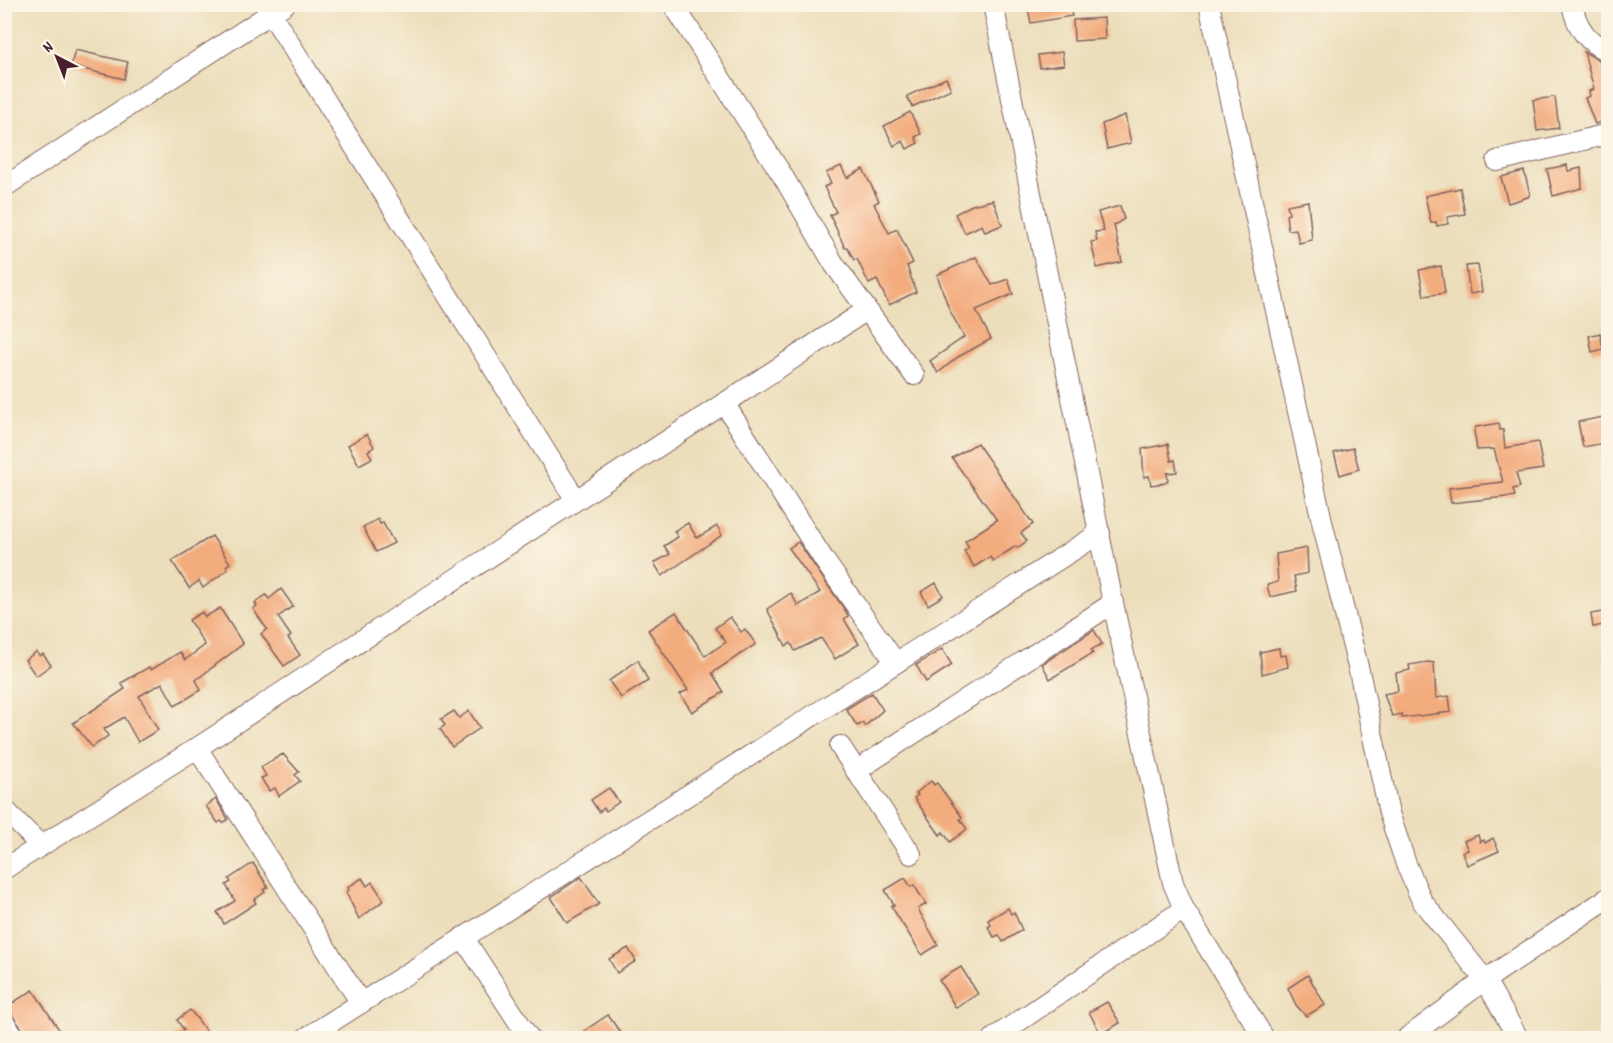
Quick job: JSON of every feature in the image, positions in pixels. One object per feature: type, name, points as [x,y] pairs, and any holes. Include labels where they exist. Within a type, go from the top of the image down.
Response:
[{"type":"street","points":[[673,4],[784,178],[834,264],[914,375]]},
{"type":"street","points":[[993,4],[1113,603],[1173,883],[1184,909],[1264,1038]]},
{"type":"street","points":[[1209,4],[1323,526],[1360,675],[1389,813],[1406,864],[1422,901],[1485,980],[1518,1038]]},
{"type":"street","points":[[1572,4],[1575,22],[1594,46],[1608,51]]},
{"type":"street","points":[[4,187],[274,7],[576,500]]},
{"type":"street","points":[[1497,161],[1608,134]]},
{"type":"street","points":[[4,869],[197,748],[867,310]]},
{"type":"street","points":[[723,403],[824,560],[896,663]]},
{"type":"street","points":[[306,1038],[1100,533]]},
{"type":"street","points":[[856,771],[1113,603]]},
{"type":"street","points":[[840,746],[911,854]]},
{"type":"street","points":[[197,748],[361,1003]]},
{"type":"street","points":[[4,809],[41,846]]},
{"type":"street","points":[[1407,1038],[1485,980],[1608,898]]},
{"type":"street","points":[[994,1038],[1184,909]]},
{"type":"street","points":[[463,937],[529,1038]]},
{"type":"building","points":[[1027,4],[1069,4],[1072,16],[1031,23]]},
{"type":"building","points":[[1104,18],[1105,39],[1074,41],[1073,20]]},
{"type":"building","points":[[75,50],[128,62],[124,79],[71,66]]},
{"type":"building","points":[[1062,52],[1064,65],[1040,68],[1038,55]]},
{"type":"building","points":[[1584,52],[1599,60],[1608,97],[1608,120],[1595,124],[1585,98],[1590,96],[1589,91],[1594,89]]},
{"type":"building","points":[[946,78],[951,89],[912,107],[907,96]]},
{"type":"building","points":[[1555,97],[1559,128],[1537,131],[1533,100]]},
{"type":"building","points":[[910,112],[921,134],[915,137],[918,143],[907,149],[903,141],[894,146],[884,126]]},
{"type":"building","points":[[1125,115],[1131,143],[1107,149],[1102,124]]},
{"type":"building","points":[[1567,165],[1568,171],[1581,168],[1582,188],[1553,196],[1547,169]]},
{"type":"building","points":[[841,166],[847,178],[863,169],[879,201],[874,204],[889,233],[897,229],[913,263],[907,266],[916,292],[889,305],[877,280],[869,284],[857,259],[854,260],[847,247],[845,248],[830,215],[836,212],[824,187],[831,184],[826,173]]},
{"type":"building","points":[[1524,171],[1530,194],[1528,197],[1508,203],[1501,177]]},
{"type":"building","points":[[1460,188],[1465,214],[1447,217],[1448,224],[1437,226],[1436,222],[1431,223],[1425,196]]},
{"type":"building","points":[[993,200],[1002,225],[985,232],[982,225],[965,233],[955,214],[972,205]]},
{"type":"building","points":[[1308,201],[1312,240],[1299,243],[1296,229],[1288,230],[1287,205]]},
{"type":"building","points":[[1120,206],[1124,219],[1114,225],[1122,262],[1097,268],[1091,242],[1097,241],[1095,232],[1104,231],[1098,212]]},
{"type":"building","points":[[976,257],[992,285],[1008,279],[1013,294],[976,310],[991,339],[958,357],[938,373],[930,361],[964,337],[949,309],[937,275]]},
{"type":"building","points":[[1478,265],[1482,292],[1470,294],[1466,266]]},
{"type":"building","points":[[1441,266],[1445,293],[1424,296],[1419,270]]},
{"type":"building","points":[[1600,333],[1603,349],[1592,352],[1589,336]]},
{"type":"building","points":[[1608,416],[1606,443],[1583,447],[1578,422]]},
{"type":"building","points":[[1499,423],[1500,430],[1503,430],[1505,448],[1538,442],[1543,469],[1516,473],[1520,487],[1513,489],[1515,496],[1451,503],[1449,488],[1503,482],[1494,449],[1477,450],[1474,431],[1476,427]]},
{"type":"building","points":[[367,434],[374,447],[368,451],[372,458],[359,465],[348,445]]},
{"type":"building","points":[[977,443],[1033,524],[1021,533],[1027,541],[993,561],[990,557],[974,567],[964,551],[969,547],[965,541],[997,520],[952,458]]},
{"type":"building","points":[[1168,444],[1171,461],[1175,460],[1177,472],[1167,473],[1168,480],[1165,483],[1151,485],[1149,476],[1144,477],[1142,449]]},
{"type":"building","points":[[1353,448],[1359,469],[1340,475],[1334,453]]},
{"type":"building","points":[[378,519],[380,524],[383,523],[394,543],[376,552],[363,527]]},
{"type":"building","points":[[688,523],[697,538],[717,526],[722,535],[662,576],[654,563],[670,554],[664,546],[678,537],[674,531]]},
{"type":"building","points":[[212,536],[230,563],[226,566],[228,569],[203,588],[199,581],[189,588],[172,561]]},
{"type":"building","points":[[798,542],[847,613],[848,616],[844,619],[859,644],[835,659],[821,638],[795,651],[791,643],[786,646],[767,609],[791,593],[798,606],[820,592],[789,548]]},
{"type":"building","points":[[1307,548],[1308,573],[1294,576],[1297,591],[1270,597],[1267,585],[1278,582],[1276,554]]},
{"type":"building","points":[[936,583],[943,596],[928,605],[921,592]]},
{"type":"building","points":[[281,589],[293,606],[278,617],[291,636],[288,638],[300,655],[284,666],[261,634],[267,629],[253,609],[257,606],[255,603],[266,595],[269,599]]},
{"type":"building","points":[[220,608],[243,644],[196,680],[201,690],[175,706],[162,683],[139,696],[158,730],[138,742],[124,717],[104,729],[108,736],[92,747],[73,723],[125,689],[121,683],[149,667],[151,670],[180,652],[185,660],[205,645],[189,620],[202,612],[205,617]]},
{"type":"building","points":[[676,612],[705,656],[726,642],[715,628],[730,617],[741,632],[745,629],[756,644],[712,673],[724,692],[692,712],[680,694],[688,690],[648,630]]},
{"type":"building","points":[[1603,612],[1604,625],[1593,627],[1591,614]]},
{"type":"building","points":[[1094,630],[1102,644],[1091,650],[1093,653],[1050,679],[1042,664]]},
{"type":"building","points":[[1279,648],[1280,656],[1286,655],[1288,667],[1262,674],[1260,652]]},
{"type":"building","points":[[942,649],[952,665],[926,682],[916,665]]},
{"type":"building","points":[[36,652],[40,656],[43,654],[51,665],[36,676],[25,660]]},
{"type":"building","points":[[638,660],[648,681],[621,698],[609,681]]},
{"type":"building","points":[[1434,663],[1436,698],[1449,696],[1451,712],[1402,718],[1402,714],[1392,716],[1384,694],[1398,691],[1396,673],[1410,670],[1409,665]]},
{"type":"building","points":[[872,693],[883,710],[865,726],[863,723],[857,726],[846,709]]},
{"type":"building","points":[[454,711],[459,718],[469,711],[480,728],[452,747],[440,729],[445,725],[441,719]]},
{"type":"building","points":[[283,754],[299,772],[295,775],[300,781],[279,796],[275,788],[269,791],[261,778],[266,776],[261,767]]},
{"type":"building","points":[[931,781],[934,785],[937,783],[962,817],[960,819],[967,829],[950,842],[943,832],[940,835],[914,798],[918,795],[916,793]]},
{"type":"building","points":[[609,788],[619,802],[606,811],[604,808],[599,812],[591,800]]},
{"type":"building","points":[[216,799],[228,819],[223,823],[221,821],[218,823],[206,806]]},
{"type":"building","points":[[1478,835],[1480,842],[1484,840],[1485,843],[1493,838],[1499,851],[1467,865],[1462,852],[1468,850],[1464,841]]},
{"type":"building","points":[[253,863],[268,887],[254,900],[256,903],[224,924],[217,912],[235,901],[226,885],[231,882],[229,879]]},
{"type":"building","points":[[581,877],[599,904],[567,923],[551,897]]},
{"type":"building","points":[[362,878],[367,886],[372,882],[384,900],[359,919],[346,892],[349,890],[348,887]]},
{"type":"building","points":[[905,878],[911,887],[914,885],[926,904],[918,909],[938,945],[922,955],[891,906],[894,905],[885,890]]},
{"type":"building","points":[[1008,908],[1011,914],[1014,912],[1022,930],[1003,942],[999,935],[994,937],[988,927],[991,925],[988,920]]},
{"type":"building","points":[[628,948],[636,961],[617,973],[609,959]]},
{"type":"building","points":[[961,967],[978,994],[956,1008],[939,980]]},
{"type":"building","points":[[1308,975],[1325,1005],[1306,1016],[1296,1005],[1288,988]]},
{"type":"building","points":[[33,990],[60,1031],[48,1038],[26,1038],[23,1030],[6,1007]]},
{"type":"building","points":[[1107,1002],[1120,1023],[1101,1034],[1089,1012]]},
{"type":"building","points":[[190,1010],[211,1038],[172,1038],[184,1030],[177,1020]]},
{"type":"building","points":[[608,1015],[624,1038],[589,1038],[584,1031]]}]
